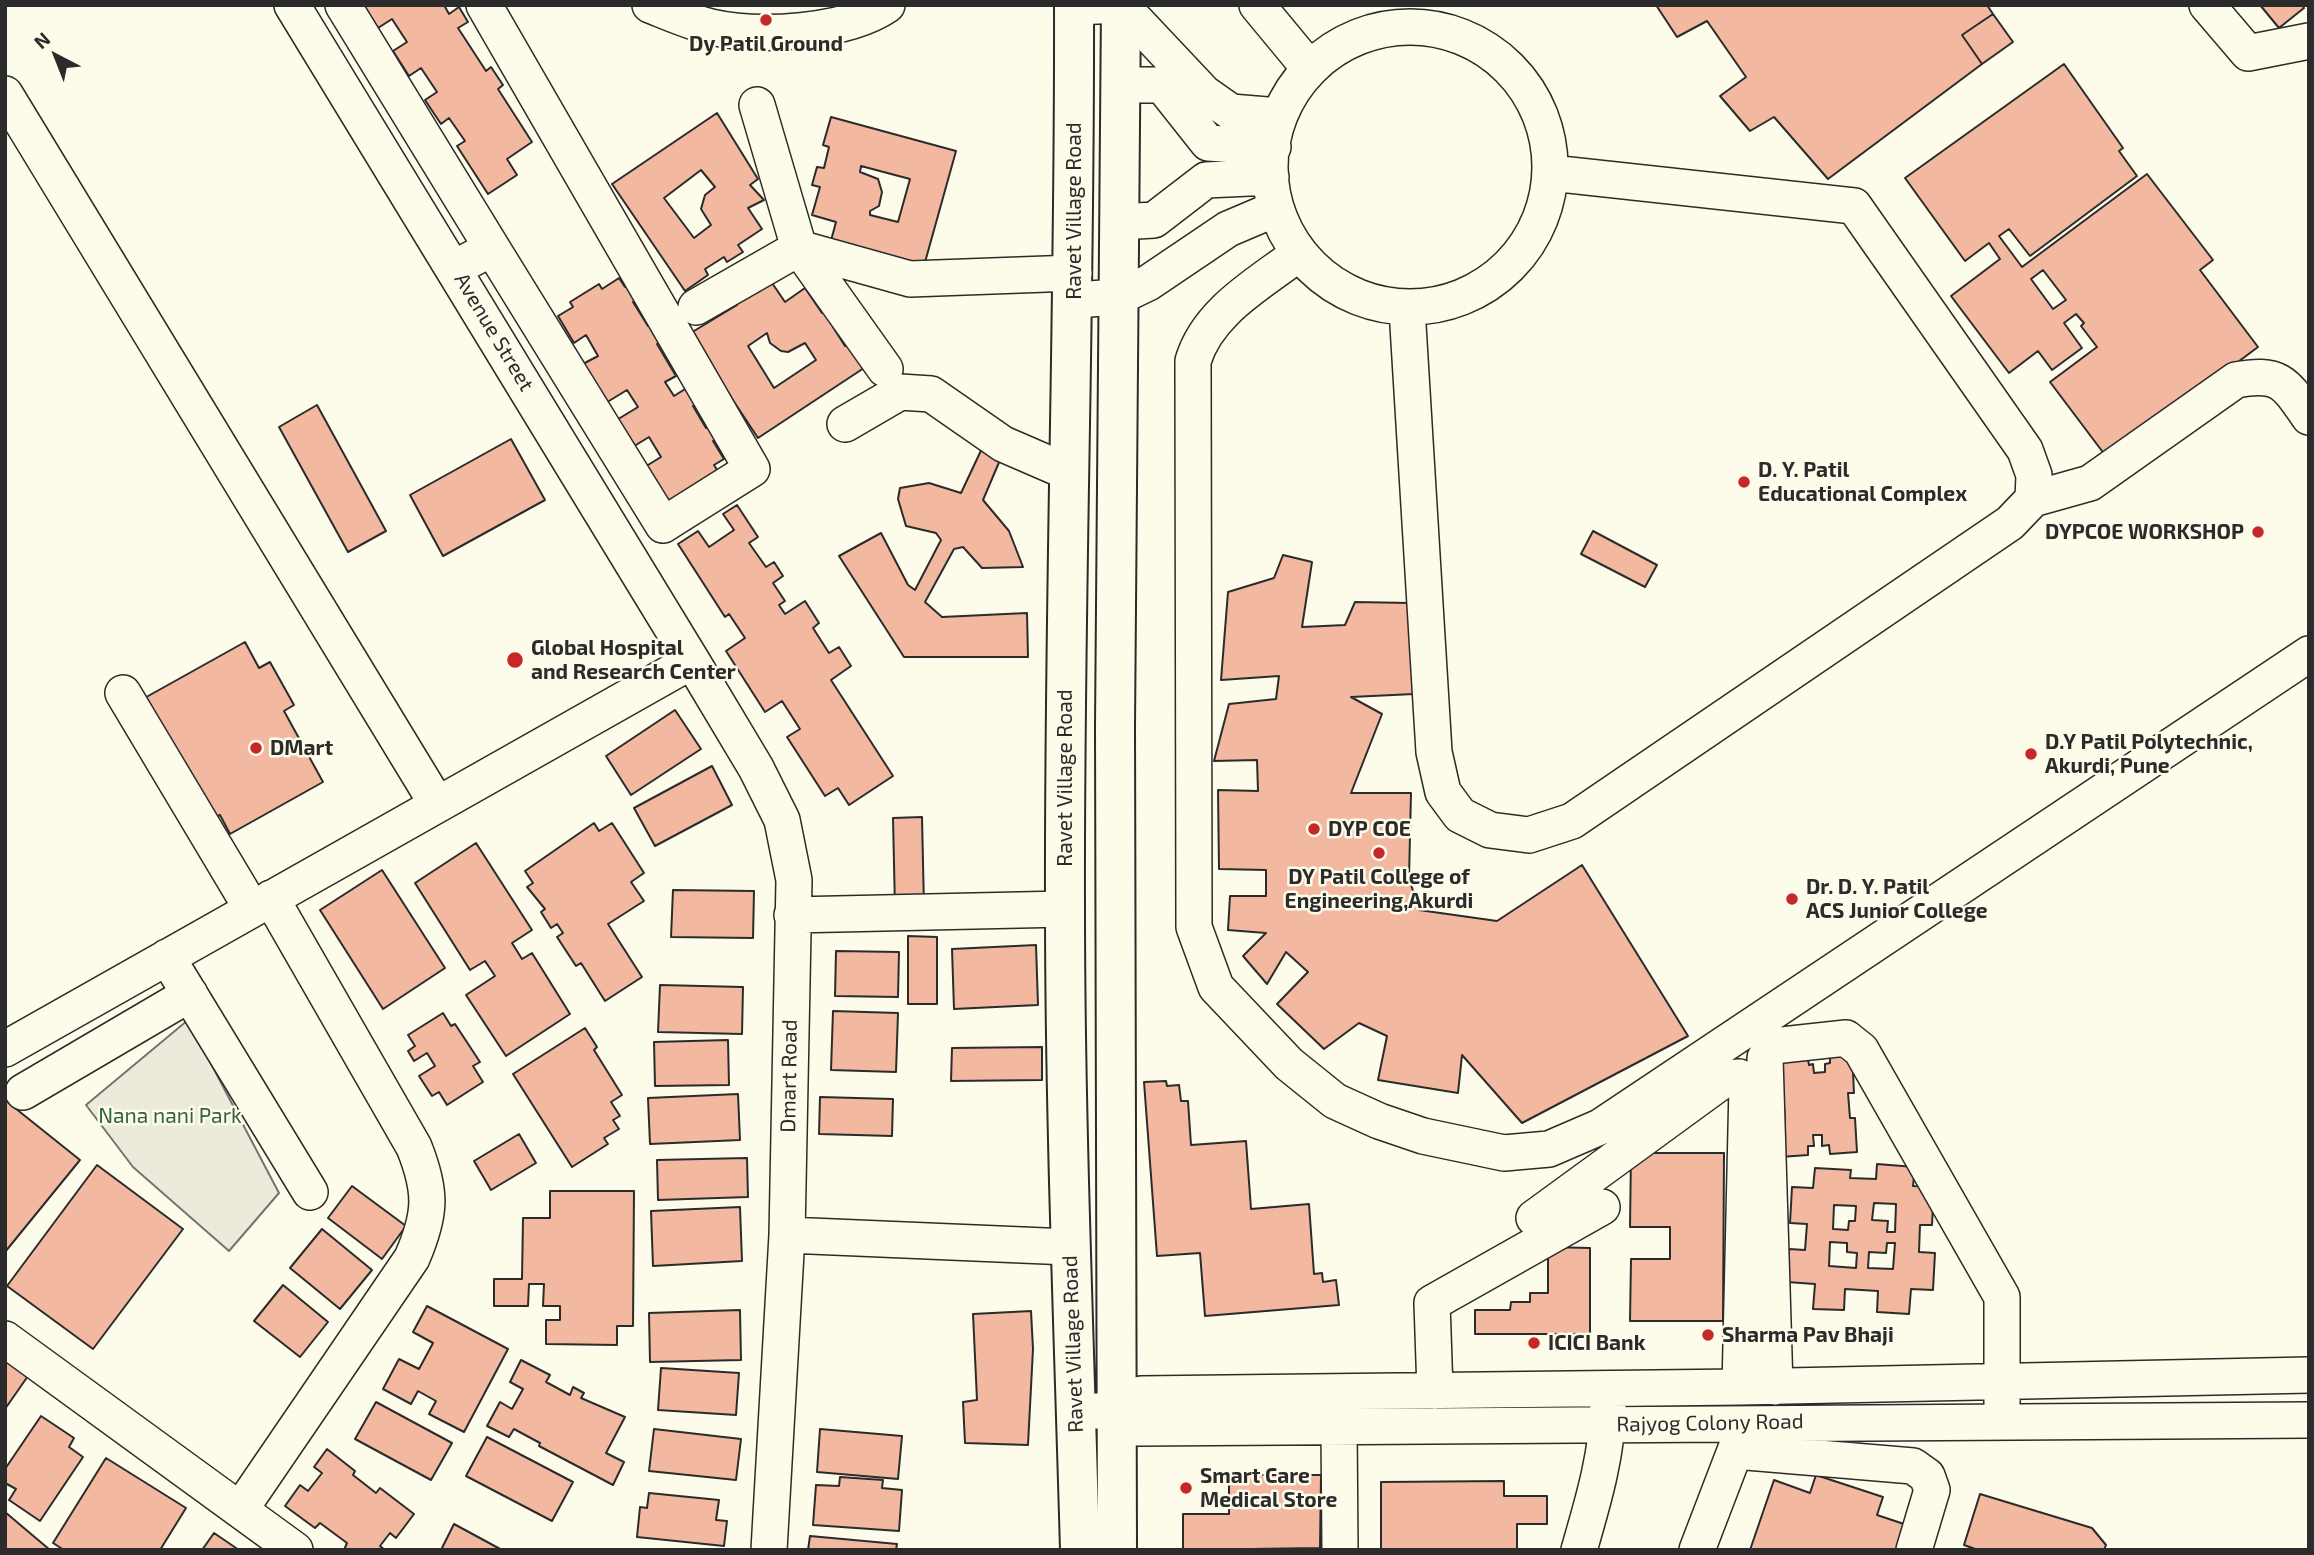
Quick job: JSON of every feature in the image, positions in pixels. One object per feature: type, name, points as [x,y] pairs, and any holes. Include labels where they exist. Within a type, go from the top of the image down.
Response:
[{"type":"main road","name":"Ravet Village Road","points":[[1116,1550],[1115,712],[1121,5]]},
{"type":"main road","name":"Ravet Village Road","points":[[1074,6],[1074,286],[1065,909],[1069,1247],[1080,1550]]},
{"type":"street","name":"Avenue Street","points":[[292,5],[692,660]]},
{"type":"street","points":[[343,5],[663,525],[752,469],[484,5]]},
{"type":"street","points":[[650,5],[713,27],[764,34],[823,27],[873,14],[887,5]]},
{"type":"street","points":[[696,307],[799,248],[910,279],[1074,286],[1119,297],[1148,283],[1228,229],[1274,162],[1292,91],[1310,69],[1342,44],[1378,30],[1428,16],[1499,57],[1529,89],[1547,129],[1551,173],[1543,216],[1521,254],[1490,284],[1450,302],[1407,309],[1366,302],[1329,283],[1298,254],[1274,162],[1231,112],[1204,93],[1121,5],[1074,6]]},
{"type":"street","points":[[1257,5],[1310,69]]},
{"type":"street","points":[[2207,5],[2248,53],[2303,51]]},
{"type":"street","points":[[1121,85],[1162,85],[1208,143],[1274,162]]},
{"type":"street","points":[[5,94],[437,804]]},
{"type":"street","points":[[757,105],[799,248],[885,369]]},
{"type":"street","points":[[1119,222],[1154,220],[1206,180],[1274,162]]},
{"type":"street","points":[[1551,173],[1854,206],[2025,450],[2034,475],[2033,499]]},
{"type":"street","points":[[455,268],[492,248]]},
{"type":"street","points":[[1298,254],[1227,308],[1200,340],[1193,361],[1194,927],[1216,987],[1255,1030],[1289,1064],[1335,1101],[1379,1121],[1423,1136],[1504,1153],[1549,1149],[1600,1127],[2309,654]]},
{"type":"street","points":[[1407,309],[1434,752],[1443,792],[1460,815],[1490,830],[1530,835],[1572,821],[2010,523],[2033,499],[2090,483],[2236,380],[2263,375],[2286,385],[2309,417]]},
{"type":"street","points":[[845,424],[900,392],[931,394],[1003,444],[1070,473]]},
{"type":"street","points":[[5,1049],[692,660]]},
{"type":"street","name":"Dmart Road","points":[[692,660],[756,768],[782,820],[792,867],[787,1235],[769,1550]]},
{"type":"street","points":[[123,694],[262,904],[414,1147],[425,1173],[429,1198],[424,1230],[412,1258],[240,1510]]},
{"type":"street","points":[[792,915],[1065,909]]},
{"type":"street","points":[[167,957],[310,1192]]},
{"type":"street","points":[[23,1092],[190,994]]},
{"type":"street","points":[[1775,1387],[1765,1058],[1773,1046],[1846,1038],[1861,1050],[2002,1297],[2002,1420]]},
{"type":"street","points":[[1534,1218],[1726,1078],[1739,1077],[1747,1086],[1740,1387]]},
{"type":"street","points":[[1435,1391],[1432,1304],[1602,1207]]},
{"type":"street","points":[[787,1235],[1069,1247]]},
{"type":"street","points":[[5,1339],[295,1550]]},
{"type":"street","name":"Rajyog Colony Road","points":[[1076,1411],[1117,1411],[1141,1394],[1608,1390],[2309,1375]]},
{"type":"street","points":[[1579,1550],[1592,1506],[1608,1424],[1608,1390]]},
{"type":"street","name":"Rajyog Colony Road","points":[[1117,1411],[1138,1428],[1608,1424],[1740,1437],[2002,1420],[2309,1420]]},
{"type":"street","points":[[1339,1426],[1340,1550]]},
{"type":"street","points":[[1697,1550],[1740,1437],[1913,1466],[1927,1476],[1932,1490],[1914,1550]]},
{"type":"green space","name":"Nana nani Park","points":[[188,1020],[279,1193],[229,1251],[133,1167],[86,1105]]},
{"type":"building","points":[[363,5],[444,5],[449,14],[459,7],[468,22],[458,28],[486,71],[491,67],[503,85],[498,89],[532,142],[507,159],[517,175],[488,194],[457,146],[465,141],[449,118],[441,124],[425,100],[437,92],[421,68],[409,76],[393,51],[407,42],[392,19],[378,28]]},
{"type":"building","points":[[1656,5],[1987,5],[1993,14],[1962,35],[1982,64],[1828,179],[1774,117],[1750,131],[1720,96],[1746,77],[1707,21],[1677,37]]},
{"type":"building","points":[[2260,5],[2302,5],[2304,8],[2279,28]]},
{"type":"building","points":[[1993,14],[2013,42],[1982,64],[1962,35]]},
{"type":"building","points":[[2064,64],[2123,148],[2119,151],[2137,176],[2030,256],[2009,229],[1999,236],[2022,267],[2147,174],[2213,260],[2200,270],[2258,347],[2108,459],[2050,382],[2097,347],[2081,326],[2084,323],[2076,314],[2064,323],[2082,348],[2052,370],[2038,351],[2009,373],[1951,296],[2000,259],[1989,243],[1965,261],[1905,178]],"holes":[[[2043,270],[2066,300],[2053,309],[2031,279]]]},
{"type":"building","points":[[717,113],[758,179],[750,185],[764,200],[748,208],[762,229],[738,245],[743,252],[727,262],[724,257],[705,269],[708,275],[685,291],[612,184]],"holes":[[[701,170],[715,187],[705,195],[701,209],[711,225],[694,238],[664,198]]]},
{"type":"building","points":[[831,117],[956,151],[922,273],[829,248],[836,222],[812,215],[820,187],[812,185],[817,167],[824,168],[829,147],[823,145]],"holes":[[[861,166],[910,179],[898,222],[870,215],[870,211],[879,206],[882,192],[878,179],[860,172]]]},
{"type":"building","points":[[619,278],[625,287],[629,285],[638,300],[633,302],[648,326],[656,321],[666,338],[657,344],[676,376],[665,382],[674,396],[693,384],[703,400],[693,406],[706,428],[716,422],[724,434],[713,441],[724,459],[714,465],[719,473],[666,505],[643,468],[661,457],[649,437],[631,448],[615,421],[638,407],[627,390],[604,404],[581,365],[598,356],[586,335],[574,343],[558,316],[573,307],[570,302],[599,284],[602,289]]},
{"type":"building","points":[[770,280],[785,302],[805,288],[822,313],[829,308],[839,323],[833,327],[845,346],[851,343],[867,366],[758,438],[689,334],[737,305],[732,299]],"holes":[[[767,333],[770,343],[781,351],[788,352],[805,343],[816,360],[774,388],[748,346]]]},
{"type":"building","points":[[317,405],[386,531],[348,552],[279,427]]},
{"type":"building","points":[[511,439],[545,500],[443,556],[410,495]]},
{"type":"building","points":[[985,442],[1003,453],[983,500],[1009,531],[1023,567],[982,568],[963,547],[954,549],[925,602],[942,617],[1027,613],[1028,657],[904,657],[839,556],[881,533],[908,585],[915,590],[941,540],[936,533],[906,526],[898,499],[900,488],[929,483],[961,493]]},
{"type":"building","points":[[737,505],[758,537],[749,543],[766,567],[774,562],[783,576],[773,583],[785,601],[779,605],[785,614],[805,601],[819,623],[813,628],[829,653],[839,647],[851,666],[831,680],[893,776],[849,805],[838,788],[825,796],[787,737],[800,729],[782,701],[765,712],[726,651],[745,638],[729,614],[725,617],[678,544],[698,531],[709,547],[734,530],[723,514]]},
{"type":"building","points":[[1593,531],[1657,565],[1645,587],[1581,554]]},
{"type":"building","name":"DYP COE","points":[[1283,555],[1312,562],[1302,627],[1345,625],[1355,602],[1411,603],[1414,694],[1351,697],[1382,714],[1351,793],[1411,793],[1409,878],[1419,910],[1497,921],[1582,865],[1688,1036],[1522,1123],[1462,1055],[1458,1093],[1378,1080],[1387,1036],[1359,1023],[1324,1049],[1277,1004],[1308,972],[1286,952],[1267,984],[1243,956],[1266,933],[1228,930],[1230,896],[1266,896],[1266,870],[1219,869],[1218,790],[1258,791],[1257,760],[1214,761],[1229,704],[1276,699],[1279,676],[1221,680],[1228,592],[1274,578]]},
{"type":"building","points":[[245,642],[259,668],[270,662],[294,705],[284,711],[323,782],[230,834],[220,815],[212,819],[141,700]]},
{"type":"building","points":[[675,710],[701,749],[631,795],[606,756]]},
{"type":"building","points":[[712,766],[732,805],[655,846],[634,808]]},
{"type":"building","points":[[922,817],[924,908],[895,909],[893,818]]},
{"type":"building","points":[[594,823],[599,831],[612,823],[644,873],[631,882],[644,901],[608,924],[642,977],[605,1001],[581,963],[576,966],[557,937],[563,933],[557,924],[551,928],[541,912],[545,909],[527,887],[533,883],[525,871]]},
{"type":"building","points":[[476,843],[532,930],[512,943],[522,959],[532,953],[570,1014],[506,1056],[466,995],[495,976],[485,961],[470,970],[415,883]]},
{"type":"building","points":[[382,870],[445,968],[383,1009],[320,910]]},
{"type":"building","points":[[673,890],[754,891],[753,938],[671,937]]},
{"type":"building","points":[[908,936],[937,937],[937,1004],[908,1004]]},
{"type":"building","points":[[1036,945],[1038,1005],[954,1009],[952,949]]},
{"type":"building","points":[[836,951],[899,952],[898,997],[835,996]]},
{"type":"building","points":[[660,985],[743,987],[742,1034],[658,1032]]},
{"type":"building","points":[[833,1011],[898,1013],[896,1072],[831,1070]]},
{"type":"building","points":[[443,1013],[451,1026],[455,1024],[480,1062],[473,1066],[483,1082],[447,1105],[439,1092],[432,1096],[419,1076],[435,1066],[427,1053],[414,1061],[408,1051],[415,1046],[408,1035]]},
{"type":"building","points":[[585,1028],[597,1047],[594,1050],[622,1095],[611,1102],[620,1116],[613,1120],[619,1129],[604,1138],[608,1144],[572,1167],[513,1074]]},
{"type":"building","points":[[728,1040],[729,1085],[655,1086],[654,1042]]},
{"type":"building","points":[[1042,1047],[1042,1080],[951,1081],[952,1048]]},
{"type":"building","points":[[1852,1051],[1854,1093],[1848,1093],[1850,1118],[1855,1118],[1857,1152],[1830,1154],[1829,1145],[1822,1146],[1822,1135],[1813,1135],[1814,1146],[1808,1146],[1808,1155],[1780,1157],[1779,1123],[1785,1122],[1783,1092],[1775,1056],[1808,1059],[1809,1065],[1813,1064],[1814,1073],[1825,1072],[1825,1064],[1830,1063],[1830,1057],[1837,1057],[1836,1052]]},
{"type":"building","points":[[1166,1081],[1167,1086],[1179,1085],[1181,1101],[1188,1101],[1191,1145],[1246,1141],[1251,1209],[1309,1204],[1314,1274],[1322,1273],[1323,1282],[1336,1280],[1339,1305],[1205,1316],[1200,1253],[1157,1256],[1144,1082]]},
{"type":"building","points":[[738,1094],[740,1140],[650,1144],[648,1098]]},
{"type":"building","points":[[820,1097],[893,1099],[892,1136],[819,1134]]},
{"type":"building","points":[[5,1100],[80,1160],[5,1252]]},
{"type":"building","points":[[519,1134],[536,1163],[491,1190],[474,1161]]},
{"type":"building","points":[[1631,1153],[1724,1153],[1723,1321],[1630,1321],[1631,1259],[1670,1259],[1670,1227],[1630,1227]]},
{"type":"building","points":[[747,1158],[748,1197],[658,1200],[657,1160]]},
{"type":"building","points":[[1877,1164],[1915,1167],[1913,1186],[1934,1187],[1932,1225],[1920,1225],[1919,1252],[1935,1253],[1933,1290],[1911,1289],[1909,1314],[1877,1312],[1878,1291],[1845,1289],[1844,1310],[1813,1309],[1815,1284],[1787,1282],[1789,1249],[1805,1250],[1807,1224],[1790,1223],[1792,1187],[1813,1188],[1815,1168],[1851,1170],[1850,1178],[1876,1179]],"holes":[[[1874,1203],[1896,1204],[1895,1232],[1887,1232],[1888,1221],[1872,1220]],[[1834,1205],[1856,1206],[1855,1221],[1849,1221],[1848,1230],[1833,1229]],[[1830,1242],[1847,1243],[1847,1252],[1857,1253],[1856,1268],[1829,1266]],[[1887,1243],[1895,1243],[1893,1269],[1868,1268],[1869,1252],[1886,1253]]]},
{"type":"building","points":[[97,1165],[183,1229],[93,1349],[7,1286]]},
{"type":"building","points":[[352,1186],[406,1226],[382,1259],[328,1218]]},
{"type":"building","points":[[550,1191],[634,1191],[633,1326],[617,1326],[617,1345],[546,1344],[546,1320],[560,1320],[560,1306],[543,1306],[544,1284],[529,1284],[528,1306],[494,1306],[494,1279],[522,1279],[523,1218],[550,1218]]},
{"type":"building","points":[[740,1207],[742,1261],[653,1266],[651,1211]]},
{"type":"building","points":[[322,1229],[372,1270],[340,1309],[290,1268]]},
{"type":"building","points":[[1548,1247],[1590,1248],[1590,1334],[1475,1334],[1475,1310],[1510,1310],[1511,1302],[1530,1302],[1530,1293],[1548,1293]]},
{"type":"building","points":[[283,1285],[328,1322],[300,1357],[254,1321]]},
{"type":"building","points":[[427,1306],[508,1349],[464,1432],[429,1414],[436,1401],[418,1391],[411,1404],[383,1389],[399,1359],[419,1369],[433,1343],[413,1332]]},
{"type":"building","points":[[740,1310],[741,1360],[650,1362],[649,1313]]},
{"type":"building","points":[[1031,1311],[1033,1349],[1028,1445],[965,1443],[963,1402],[977,1400],[973,1314]]},
{"type":"building","points":[[5,1359],[28,1376],[5,1409]]},
{"type":"building","points":[[521,1360],[550,1375],[546,1382],[570,1395],[573,1387],[584,1393],[581,1398],[625,1417],[606,1453],[624,1462],[613,1485],[539,1446],[540,1443],[514,1429],[509,1437],[487,1426],[500,1402],[512,1409],[523,1389],[510,1382]]},
{"type":"building","points":[[661,1368],[739,1373],[736,1415],[658,1410]]},
{"type":"building","points":[[376,1402],[452,1443],[431,1480],[355,1439]]},
{"type":"building","points":[[41,1416],[74,1438],[69,1447],[83,1457],[40,1521],[9,1500],[16,1489],[5,1483],[5,1469]]},
{"type":"building","points":[[654,1429],[741,1439],[736,1480],[649,1471]]},
{"type":"building","points":[[820,1429],[902,1436],[898,1479],[817,1472]]},
{"type":"building","points":[[487,1437],[573,1482],[552,1521],[466,1476]]},
{"type":"building","points":[[327,1449],[355,1471],[353,1475],[376,1493],[380,1488],[414,1514],[396,1538],[390,1533],[380,1546],[385,1550],[344,1550],[347,1543],[320,1523],[315,1528],[285,1506],[300,1485],[308,1491],[322,1473],[314,1467]]},
{"type":"building","points":[[106,1458],[186,1508],[160,1550],[64,1550],[53,1543]]},
{"type":"building","points":[[1229,1475],[1321,1475],[1320,1548],[1183,1550],[1183,1514],[1229,1514]]},
{"type":"building","points":[[1816,1475],[1883,1497],[1877,1515],[1913,1527],[1905,1550],[1750,1550],[1774,1480],[1810,1493]]},
{"type":"building","points":[[840,1477],[883,1480],[882,1488],[902,1490],[899,1531],[813,1525],[816,1485],[839,1486]]},
{"type":"building","points":[[1504,1481],[1504,1496],[1547,1496],[1547,1524],[1517,1524],[1517,1550],[1381,1550],[1381,1482]]},
{"type":"building","points":[[649,1493],[719,1500],[716,1520],[727,1521],[724,1546],[637,1537],[640,1507],[647,1508]]},
{"type":"building","points":[[1980,1494],[2092,1528],[2106,1545],[2104,1550],[1978,1550],[1964,1545]]},
{"type":"building","points":[[5,1512],[50,1550],[5,1550]]},
{"type":"building","points":[[454,1524],[502,1550],[441,1550]]},
{"type":"building","points":[[214,1533],[239,1550],[202,1550]]},
{"type":"building","points":[[810,1536],[897,1544],[896,1550],[808,1550]]},
{"type":"place","name":"Dy Patil Ground","points":[[766,20]]},
{"type":"place","name":"D. Y. Patil Educational Complex","points":[[1744,482]]},
{"type":"place","name":"DYPCOE WORKSHOP","points":[[2258,532]]},
{"type":"place","name":"Global Hospital and Research Center","points":[[515,660]]},
{"type":"place","name":"DMart","points":[[256,748]]},
{"type":"place","name":"D.Y Patil Polytechnic, Akurdi, Pune","points":[[2031,754]]},
{"type":"place","name":"DYP COE","points":[[1314,829]]},
{"type":"place","name":"DY Patil College of Engineering,Akurdi","points":[[1379,853]]},
{"type":"place","name":"Dr. D. Y. Patil ACS Junior College","points":[[1792,899]]},
{"type":"place","name":"Sharma Pav Bhaji","points":[[1708,1335]]},
{"type":"place","name":"ICICI Bank","points":[[1534,1343]]},
{"type":"place","name":"Smart Care Medical Store","points":[[1186,1488]]}]
